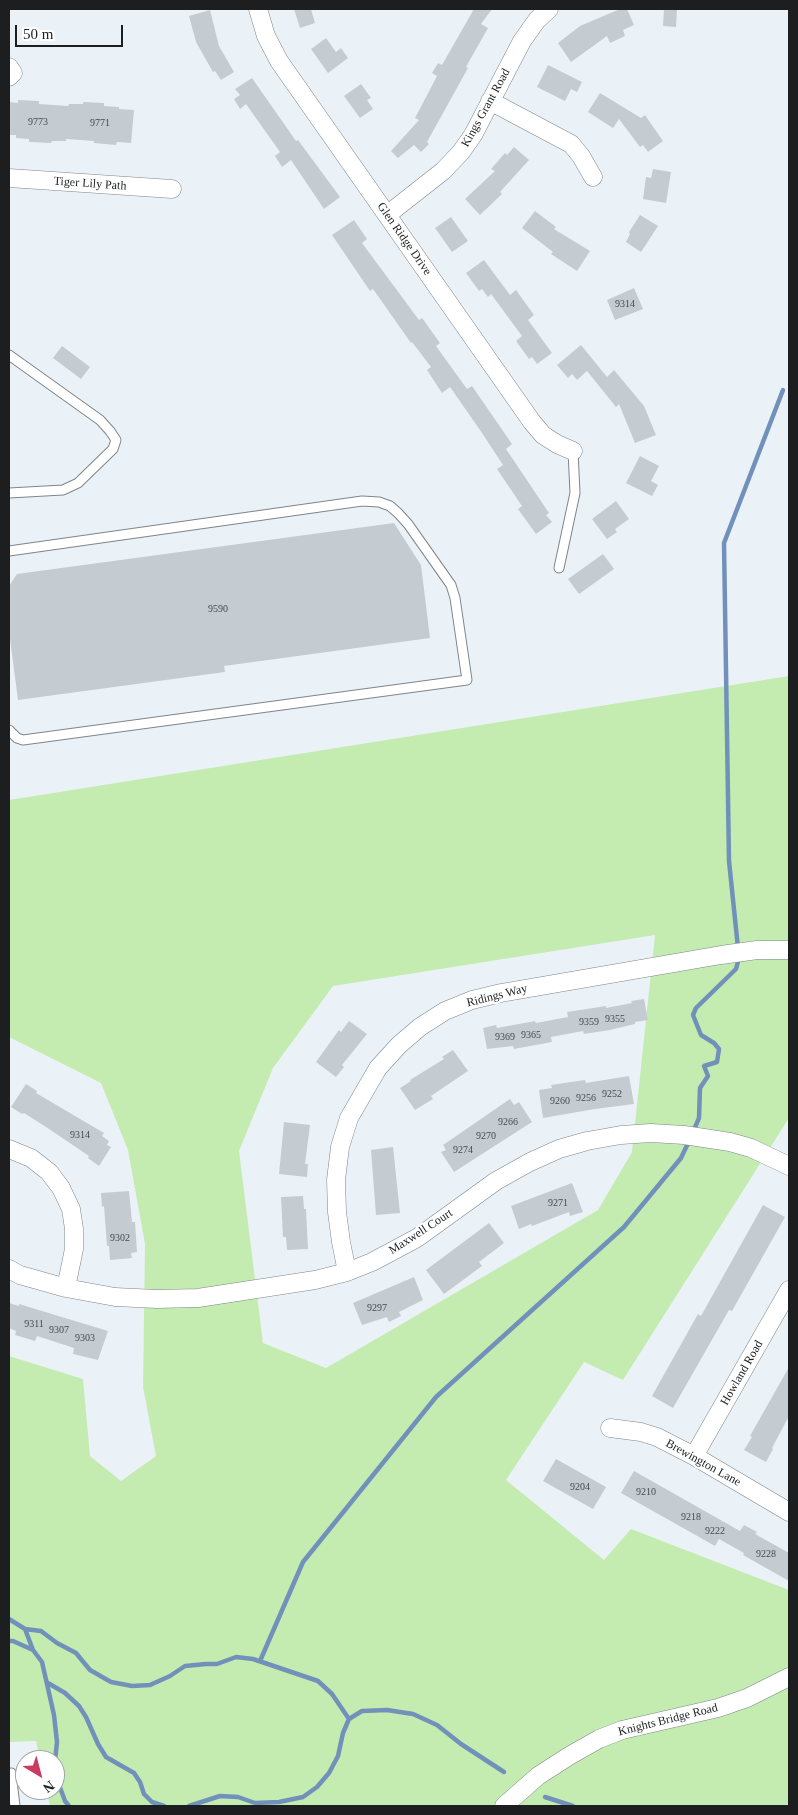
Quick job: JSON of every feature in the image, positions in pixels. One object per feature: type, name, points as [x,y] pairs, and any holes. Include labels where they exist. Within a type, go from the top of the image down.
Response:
[{"type":"street","name":"Glen Ridge Drive","points":[[258,9],[266,36],[279,61],[532,422],[543,435],[557,444],[574,451]]},
{"type":"street","name":"Kings Grant Road","points":[[388,215],[437,176],[461,152],[473,135],[522,41],[537,20],[549,9]]},
{"type":"street","points":[[9,67],[13,73],[9,77]]},
{"type":"street","points":[[490,101],[571,144],[581,156],[592,177]]},
{"type":"street","name":"Tiger Lily Path","points":[[9,178],[172,189]]},
{"type":"street","name":"Ridings Way","points":[[347,1272],[337,1212],[336,1180],[340,1147],[349,1118],[378,1068],[413,1033],[446,1011],[472,1000],[501,992],[721,955],[757,950],[789,950]]},
{"type":"street","name":"Maxwell Court","points":[[9,1270],[66,1288],[123,1297],[157,1299],[198,1298],[315,1280],[347,1272],[399,1249],[418,1238],[496,1181],[530,1162],[558,1149],[586,1141],[621,1135],[651,1133],[710,1139],[751,1148],[789,1166]]},
{"type":"street","points":[[9,1149],[31,1158],[48,1172],[62,1188],[71,1209],[74,1249],[66,1288]]},
{"type":"street","name":"Howland Road","points":[[694,1456],[789,1290]]},
{"type":"street","name":"Brewington Lane","points":[[610,1428],[641,1432],[657,1437],[694,1456],[789,1512]]},
{"type":"street","name":"Knights Bridge Road","points":[[504,1806],[538,1776],[599,1739],[622,1730],[718,1708],[747,1698],[789,1676]]},
{"type":"lane","points":[[9,355],[100,420],[116,440],[113,449],[78,483],[63,490],[9,494]]},
{"type":"lane","points":[[559,568],[575,493],[574,451]]},
{"type":"lane","points":[[9,551],[362,501],[379,502],[390,506],[398,512],[451,585],[455,598],[467,680],[23,740],[17,738],[9,730]]},
{"type":"lane","points":[[9,1773],[11,1773],[15,1806]]},
{"type":"green space","points":[[789,676],[789,1118],[623,1380],[584,1362],[506,1480],[604,1560],[631,1529],[789,1590],[789,1806],[50,1806],[48,1800],[65,1800],[65,1750],[38,1750],[36,1741],[9,1742],[9,1356],[83,1379],[90,1456],[121,1481],[156,1456],[143,1387],[145,1244],[128,1150],[101,1083],[9,1037],[9,800]],"holes":[[[655,935],[632,1152],[598,1210],[326,1368],[263,1343],[239,1151],[273,1068],[333,986]]]},
{"type":"building","points":[[294,9],[311,9],[315,23],[300,28]]},
{"type":"building","points":[[474,9],[492,9],[481,24],[488,28],[466,67],[468,68],[427,142],[429,144],[421,152],[414,145],[398,158],[391,151],[419,120],[415,118],[437,76],[432,73],[438,63],[442,65]]},
{"type":"building","points":[[620,9],[627,9],[634,25],[623,30],[625,36],[610,43],[607,36],[571,62],[558,43],[580,26]]},
{"type":"building","points":[[664,9],[677,9],[676,27],[663,26]]},
{"type":"building","points":[[210,10],[219,46],[234,72],[221,80],[215,71],[213,72],[196,42],[189,16]]},
{"type":"building","points":[[326,38],[336,52],[341,48],[348,58],[328,73],[311,49]]},
{"type":"building","points":[[548,65],[582,82],[577,92],[571,89],[565,101],[537,87]]},
{"type":"building","points":[[252,78],[296,141],[298,140],[340,197],[324,209],[291,160],[282,167],[275,156],[280,152],[246,104],[240,109],[234,99],[240,95],[235,89]]},
{"type":"building","points":[[361,84],[371,98],[367,100],[373,109],[360,118],[344,96]]},
{"type":"building","points":[[600,93],[641,118],[645,115],[663,141],[648,152],[643,145],[640,147],[619,119],[613,128],[588,112]]},
{"type":"building","points":[[18,100],[39,101],[39,104],[68,106],[69,104],[83,104],[83,102],[104,103],[104,106],[134,110],[131,143],[117,142],[116,145],[66,139],[66,141],[52,141],[51,143],[29,142],[29,139],[16,138],[16,135],[9,135],[9,102],[18,103]]},
{"type":"building","points":[[514,147],[529,160],[500,192],[502,194],[480,215],[465,199],[495,171],[491,169],[505,153],[507,155]]},
{"type":"building","points":[[653,169],[671,172],[666,203],[643,199],[646,177],[651,178]]},
{"type":"building","points":[[535,211],[556,227],[554,229],[590,251],[577,271],[551,254],[553,252],[522,228]]},
{"type":"building","points":[[640,215],[658,226],[641,252],[626,242],[630,234],[629,232]]},
{"type":"building","points":[[451,217],[468,241],[452,252],[435,228]]},
{"type":"building","points":[[354,220],[367,239],[362,243],[419,320],[422,318],[440,343],[436,346],[467,389],[472,386],[512,444],[506,449],[549,513],[546,515],[552,522],[536,534],[518,509],[522,506],[497,469],[503,465],[480,430],[450,387],[442,393],[427,370],[431,367],[411,343],[373,289],[370,291],[332,235]]},
{"type":"building","points":[[484,260],[510,295],[516,290],[534,315],[528,320],[552,353],[537,364],[532,357],[529,359],[516,341],[522,336],[491,294],[488,297],[482,289],[479,291],[466,273]]},
{"type":"building","points":[[634,288],[643,309],[615,320],[607,300]]},
{"type":"building","points":[[581,345],[607,377],[614,370],[644,406],[656,435],[635,443],[619,404],[616,407],[587,371],[577,380],[572,374],[568,378],[557,365]]},
{"type":"building","points":[[62,346],[90,367],[81,379],[53,358]]},
{"type":"building","points":[[640,456],[659,466],[651,481],[658,485],[652,496],[626,483]]},
{"type":"building","points":[[616,501],[629,519],[615,529],[617,532],[607,539],[592,519]]},
{"type":"building","points":[[394,523],[421,565],[430,638],[224,666],[225,672],[18,700],[9,631],[9,586],[17,574]]},
{"type":"building","points":[[603,554],[614,569],[579,594],[568,579]]},
{"type":"building","points":[[644,999],[648,1020],[610,1030],[584,1034],[583,1031],[551,1037],[552,1042],[514,1049],[513,1046],[487,1049],[483,1028],[496,1025],[497,1028],[535,1021],[536,1023],[568,1017],[567,1012],[606,1006],[606,1008]]},
{"type":"building","points":[[349,1021],[367,1034],[342,1065],[344,1067],[336,1077],[316,1062],[339,1030],[341,1032]]},
{"type":"building","points":[[453,1050],[468,1071],[431,1096],[433,1099],[415,1110],[400,1088],[444,1059],[442,1057]]},
{"type":"building","points":[[629,1076],[634,1104],[543,1118],[539,1090],[552,1088],[551,1085],[585,1080],[586,1083]]},
{"type":"building","points":[[26,1084],[37,1091],[36,1093],[104,1133],[102,1136],[109,1141],[107,1145],[111,1147],[99,1166],[88,1158],[89,1156],[46,1127],[11,1107]]},
{"type":"building","points":[[510,1099],[514,1105],[519,1102],[532,1122],[454,1172],[441,1152],[446,1150],[443,1145]]},
{"type":"building","points":[[284,1122],[310,1125],[305,1164],[308,1164],[307,1177],[279,1174]]},
{"type":"building","points":[[393,1147],[400,1213],[376,1215],[371,1150]]},
{"type":"building","points":[[572,1183],[583,1212],[570,1216],[569,1212],[519,1229],[511,1206]]},
{"type":"building","points":[[129,1191],[132,1222],[135,1222],[137,1252],[131,1253],[132,1258],[110,1260],[101,1193]]},
{"type":"building","points":[[303,1196],[304,1209],[306,1209],[308,1249],[287,1250],[286,1237],[283,1237],[281,1197]]},
{"type":"building","points":[[763,1205],[785,1217],[732,1311],[729,1310],[673,1408],[652,1396],[698,1314],[701,1316]]},
{"type":"building","points":[[489,1223],[504,1243],[479,1262],[482,1266],[444,1294],[426,1270]]},
{"type":"building","points":[[414,1277],[423,1300],[399,1312],[401,1316],[389,1322],[387,1317],[362,1325],[353,1303]]},
{"type":"building","points":[[9,1303],[19,1306],[19,1304],[108,1331],[98,1360],[73,1354],[74,1348],[37,1336],[35,1341],[15,1335],[16,1331],[9,1328]]},
{"type":"building","points":[[789,1367],[789,1416],[766,1462],[744,1450]]},
{"type":"building","points":[[556,1459],[606,1487],[593,1509],[543,1481]]},
{"type":"building","points":[[634,1471],[740,1531],[744,1525],[757,1532],[755,1534],[789,1553],[789,1581],[719,1539],[715,1546],[621,1493]]},
{"type":"waterway","points":[[738,948],[729,861],[724,543],[783,390]]},
{"type":"waterway","points":[[693,1132],[699,1118],[700,1088],[708,1076],[704,1066],[717,1062],[719,1049],[714,1043],[701,1035],[693,1015],[696,1008],[736,969],[739,958]]},
{"type":"waterway","points":[[260,1661],[303,1562],[436,1397],[624,1227],[681,1158],[690,1139]]},
{"type":"waterway","points":[[9,1619],[25,1629],[41,1631],[57,1643],[76,1653],[90,1670],[111,1682],[132,1686],[150,1685],[170,1676],[185,1666],[217,1664],[236,1657],[253,1659],[318,1681],[332,1694],[349,1719]]},
{"type":"waterway","points":[[25,1629],[33,1650]]},
{"type":"waterway","points":[[9,1641],[33,1650],[42,1662],[54,1715],[57,1742],[55,1761],[58,1782],[65,1801],[69,1806]]},
{"type":"waterway","points":[[48,1683],[65,1693],[79,1706],[106,1757],[134,1773],[140,1782],[144,1794],[152,1802],[164,1806]]},
{"type":"waterway","points":[[189,1806],[220,1796],[238,1797],[255,1803],[279,1802],[303,1797],[317,1787],[329,1773],[338,1756],[343,1733],[349,1719],[362,1711],[387,1710],[413,1714],[437,1725],[461,1744],[504,1772]]},
{"type":"waterway","points":[[545,1797],[573,1806]]}]
